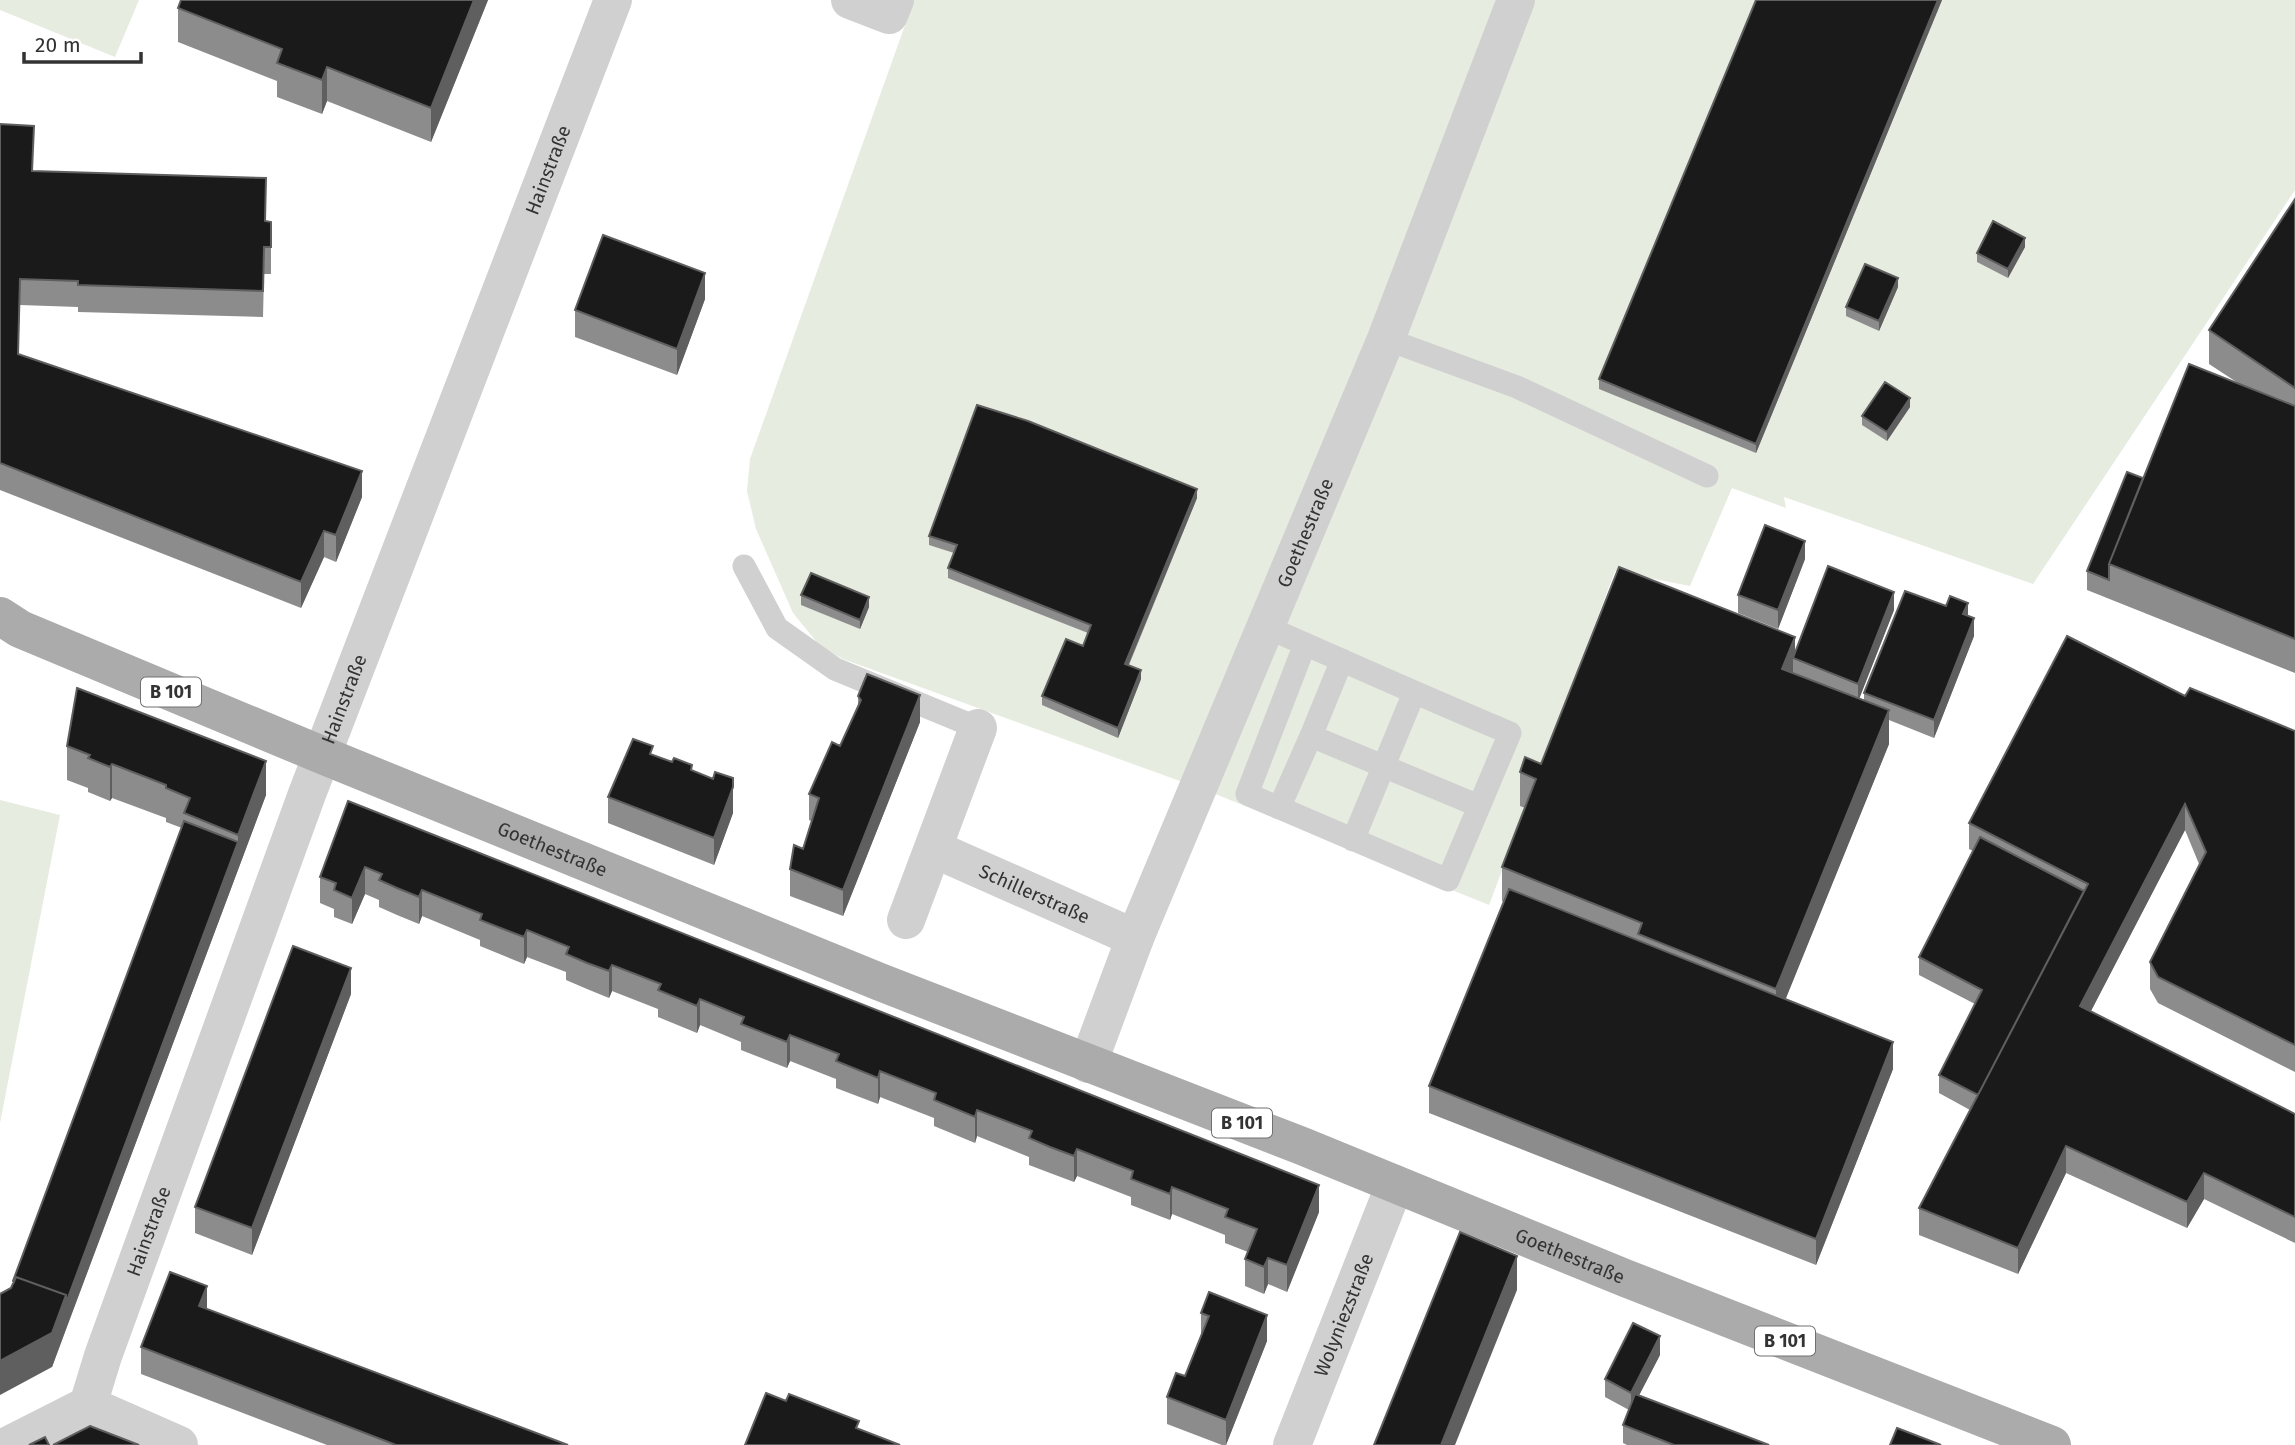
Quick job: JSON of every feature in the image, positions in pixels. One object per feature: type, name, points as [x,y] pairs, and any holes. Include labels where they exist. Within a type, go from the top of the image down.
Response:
[{"type":"main road","name":"Goethestraße","points":[[7,624],[855,972],[1302,1146],[1625,1278],[2052,1445]]},
{"type":"street","name":"Hainstraße","points":[[88,1405],[103,1356],[322,755],[613,0]]},
{"type":"street","points":[[850,0],[889,15],[895,0]]},
{"type":"street","name":"Goethestraße","points":[[1088,1064],[1135,938],[1386,339],[1516,0]]},
{"type":"street","points":[[906,920],[978,728]]},
{"type":"street","name":"Schillerstraße","points":[[934,849],[1135,938]]},
{"type":"street","name":"Wolyniezstraße","points":[[1292,1445],[1395,1184]]},
{"type":"street","points":[[9,1445],[88,1405],[180,1445]]},
{"type":"lane","points":[[1386,339],[1517,387],[1707,476]]},
{"type":"lane","points":[[744,566],[777,628],[835,669],[978,728]]},
{"type":"lane","points":[[1264,626],[1510,733],[1448,880],[1247,794],[1305,644]]},
{"type":"lane","points":[[1279,808],[1342,660]]},
{"type":"lane","points":[[1353,840],[1414,693]]},
{"type":"lane","points":[[1311,736],[1479,806]]},
{"type":"shaded area","points":[[0,0],[139,0],[115,57],[0,10]]},
{"type":"shaded area","points":[[914,0],[2295,0],[2295,190],[2033,584],[1784,497],[1786,508],[1732,488],[1690,586],[1615,571],[1489,905],[1213,793],[843,659],[820,646],[793,613],[756,529],[747,491],[750,459]]},
{"type":"shaded area","points":[[0,800],[60,815],[0,1123]]},
{"type":"building","points":[[181,0],[474,0],[431,108],[327,67],[322,80],[277,63],[282,49],[178,8]]},
{"type":"building","points":[[1756,0],[1938,0],[1756,444],[1599,379]]},
{"type":"building","points":[[0,124],[34,126],[32,171],[266,178],[265,221],[271,222],[271,247],[264,247],[263,291],[78,285],[78,281],[20,279],[18,354],[362,471],[336,535],[324,531],[301,582],[0,463]]},
{"type":"building","points":[[2295,199],[2295,388],[2209,330]]},
{"type":"building","points":[[1993,221],[2025,238],[2008,269],[1977,253]]},
{"type":"building","points":[[603,235],[705,273],[677,349],[575,310]]},
{"type":"building","points":[[1865,264],[1898,278],[1879,321],[1846,307]]},
{"type":"building","points":[[2189,364],[2295,406],[2295,639],[2109,564]]},
{"type":"building","points":[[1885,382],[1910,398],[1887,432],[1862,416]]},
{"type":"building","points":[[977,405],[1028,421],[1197,489],[1125,664],[1141,670],[1118,728],[1042,696],[1066,639],[1083,646],[1091,625],[948,568],[957,545],[929,536]]},
{"type":"building","points":[[2127,472],[2143,478],[2109,564],[2109,580],[2087,571]]},
{"type":"building","points":[[1765,525],[1805,541],[1778,610],[1738,595]]},
{"type":"building","points":[[1828,566],[1894,592],[1858,684],[1793,658]]},
{"type":"building","points":[[1619,567],[1795,637],[1782,669],[1889,710],[1776,989],[1638,934],[1642,923],[1502,867],[1536,779],[1520,772],[1525,757],[1541,764]]},
{"type":"building","points":[[811,573],[869,597],[860,620],[801,595]]},
{"type":"building","points":[[1905,591],[1946,606],[1950,596],[1968,603],[1963,614],[1974,618],[1934,720],[1864,693]]},
{"type":"building","points":[[2067,636],[2185,696],[2190,688],[2295,731],[2295,1045],[2158,977],[2150,962],[2206,852],[2185,804],[2080,1006],[2295,1114],[2295,1217],[2204,1173],[2187,1202],[2066,1146],[2018,1248],[1919,1208],[2088,884],[1969,823]]},
{"type":"building","points":[[867,674],[920,695],[843,890],[790,869],[794,845],[803,849],[819,798],[809,794],[832,742],[840,746],[861,700],[858,696]]},
{"type":"building","points":[[77,688],[266,761],[238,835],[184,813],[190,798],[166,788],[166,785],[112,764],[110,767],[67,746]]},
{"type":"building","points":[[633,739],[653,746],[650,754],[672,762],[674,758],[692,765],[691,770],[713,779],[715,772],[733,778],[733,787],[714,838],[608,797]]},
{"type":"building","points":[[348,801],[1319,1185],[1287,1265],[1268,1258],[1264,1267],[1245,1259],[1257,1229],[1225,1217],[1228,1209],[1172,1187],[1170,1194],[1131,1179],[1133,1171],[1077,1149],[1074,1156],[1050,1147],[1029,1138],[1032,1131],[977,1110],[975,1117],[934,1100],[936,1093],[880,1071],[878,1078],[836,1061],[839,1054],[790,1035],[787,1042],[741,1024],[744,1017],[700,999],[697,1006],[658,990],[661,984],[612,965],[609,971],[587,963],[566,954],[569,947],[527,930],[524,937],[480,920],[482,914],[422,890],[419,897],[379,880],[382,874],[365,867],[352,898],[334,890],[336,883],[320,877]]},
{"type":"building","points":[[184,821],[238,842],[66,1303],[66,1295],[16,1277],[13,1281]]},
{"type":"building","points":[[1980,837],[2084,891],[1978,1095],[1939,1075],[1982,990],[1919,957]]},
{"type":"building","points":[[1509,889],[1893,1042],[1816,1239],[1429,1086]]},
{"type":"building","points":[[293,946],[351,968],[252,1228],[195,1207]]},
{"type":"building","points":[[1460,1232],[1517,1256],[1441,1445],[1374,1445]]},
{"type":"building","points":[[170,1272],[207,1286],[199,1306],[568,1445],[396,1445],[141,1347]]},
{"type":"building","points":[[16,1277],[66,1295],[52,1333],[0,1361],[0,1294],[11,1288]]},
{"type":"building","points":[[1209,1292],[1267,1315],[1226,1420],[1167,1397],[1176,1373],[1185,1376],[1209,1316],[1201,1313]]},
{"type":"building","points":[[1633,1323],[1660,1336],[1631,1393],[1605,1379]]},
{"type":"building","points":[[766,1393],[786,1401],[789,1394],[859,1421],[856,1428],[900,1445],[745,1445]]},
{"type":"building","points":[[1635,1394],[1769,1445],[1674,1445],[1623,1425]]},
{"type":"building","points":[[90,1426],[139,1445],[53,1445]]},
{"type":"building","points":[[1897,1428],[1941,1445],[1890,1445]]},
{"type":"building","points":[[45,1437],[49,1445],[29,1445]]}]
